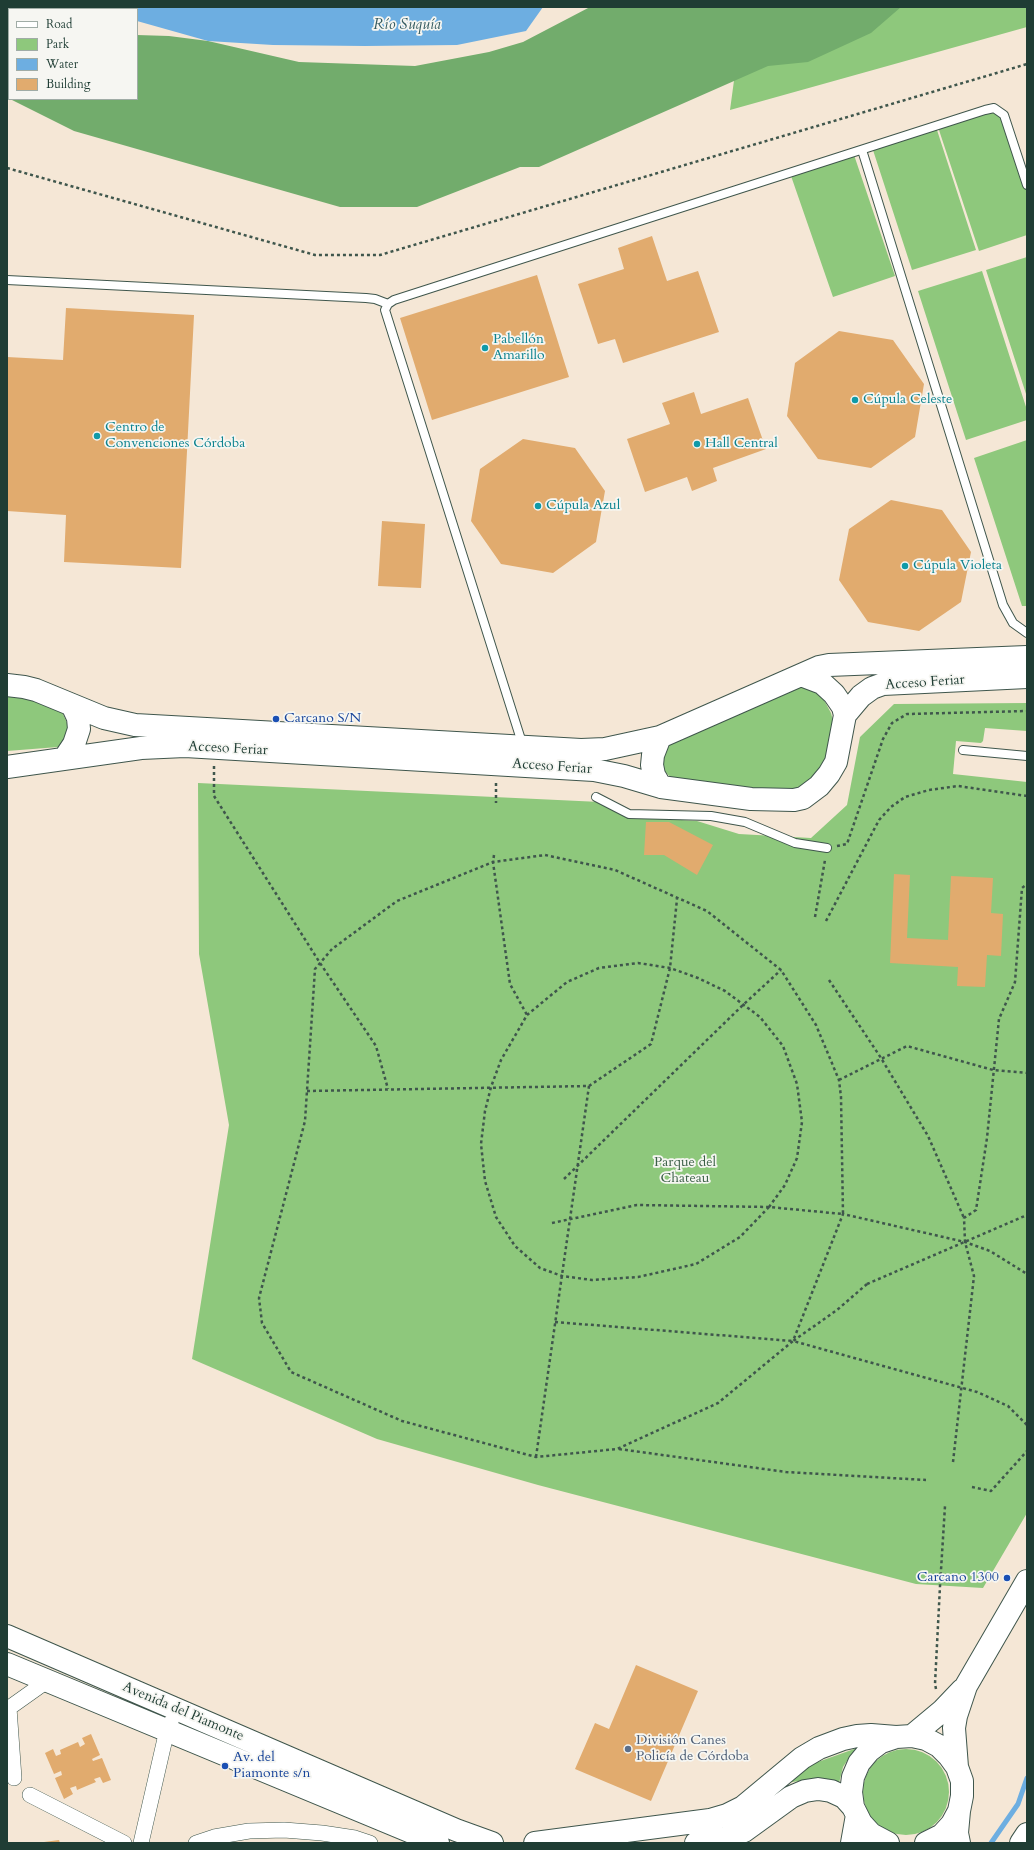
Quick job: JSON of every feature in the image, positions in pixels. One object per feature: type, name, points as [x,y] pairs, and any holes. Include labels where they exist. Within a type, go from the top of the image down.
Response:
[{"type":"main road","name":"Acceso Feriar","points":[[7,685],[36,690],[104,718],[143,725],[581,750],[606,749],[660,737],[819,667],[828,665],[1027,657]]},
{"type":"main road","points":[[801,675],[816,680],[828,688],[843,707],[845,715]]},
{"type":"main road","name":"Acceso Feriar","points":[[7,767],[64,758],[155,747],[215,748],[594,770],[624,776],[661,787],[751,799],[778,801],[794,800],[803,798],[819,786],[830,774],[836,762],[845,715],[861,696],[883,684],[1027,677]]},
{"type":"main road","points":[[64,758],[74,744],[79,729],[78,718],[72,705]]},
{"type":"main road","points":[[660,737],[653,755],[652,765],[654,775],[661,787]]},
{"type":"main road","points":[[960,1843],[958,1833],[962,1782],[957,1767],[954,1728],[956,1716],[966,1686],[1027,1581]]},
{"type":"main road","name":"Avenida del Piamonte","points":[[7,1636],[456,1830],[492,1843]]},
{"type":"main road","name":"Avenida del Piamonte","points":[[7,1664],[47,1682],[167,1730],[438,1843]]},
{"type":"main road","points":[[852,1843],[855,1811],[851,1792],[853,1777],[859,1763],[869,1751],[881,1742],[904,1736],[942,1711],[966,1686]]},
{"type":"main road","points":[[535,1843],[710,1820],[727,1815],[743,1807],[802,1758],[819,1748],[857,1736],[904,1736],[926,1739],[939,1746],[957,1767]]},
{"type":"main road","points":[[696,1843],[727,1838],[744,1832],[791,1797],[805,1791],[818,1789],[831,1791],[844,1797],[871,1834],[888,1843]]},
{"type":"main road","points":[[926,1843],[942,1834],[952,1824],[959,1811]]},
{"type":"main road","points":[[1021,1843],[1027,1834]]},
{"type":"street","points":[[14,1778],[9,1708],[47,1682]]},
{"type":"street","points":[[141,1843],[167,1730],[176,1710]]},
{"type":"street","points":[[30,1795],[124,1843]]},
{"type":"street","points":[[196,1843],[214,1837],[250,1831],[284,1830],[329,1834],[355,1838],[370,1843]]},
{"type":"lane","points":[[523,746],[385,310],[388,304],[394,300],[994,108],[1004,115],[1027,185]]},
{"type":"lane","points":[[862,150],[1003,605],[1013,623],[1027,633]]},
{"type":"lane","points":[[7,280],[375,298],[388,304]]},
{"type":"lane","points":[[963,750],[1027,756]]},
{"type":"lane","points":[[596,797],[629,814],[711,816],[745,822],[795,843],[827,848]]},
{"type":"path","points":[[7,168],[315,255],[380,255],[1027,64]]},
{"type":"path","points":[[815,917],[827,848],[848,844],[883,739],[892,723],[906,714],[1027,711]]},
{"type":"path","points":[[215,748],[214,796],[320,963],[376,1046],[388,1089]]},
{"type":"path","points":[[826,921],[878,820],[891,807],[905,797],[929,790],[958,786],[1027,796]]},
{"type":"path","points":[[494,855],[493,862],[510,984],[527,1015]]},
{"type":"path","points":[[793,1341],[843,1214],[841,1097],[839,1080],[816,1025],[781,970],[707,911],[677,899],[615,870],[545,856],[493,862],[397,900],[332,949],[315,969],[305,1121],[259,1298],[262,1323],[291,1372],[402,1421],[536,1457],[617,1449],[786,1472],[926,1480]]},
{"type":"path","points":[[964,1218],[976,1210],[987,1138],[999,1019],[1015,982],[1021,933],[1022,888],[1027,884]]},
{"type":"path","points":[[307,1091],[589,1086],[652,1044],[670,968],[677,899]]},
{"type":"path","points":[[638,963],[670,968],[698,978],[725,991],[744,1004],[760,1017],[783,1046],[798,1084],[802,1122],[796,1158],[785,1185],[769,1207],[740,1237],[696,1264],[638,1277],[592,1280],[562,1276],[540,1268],[515,1246],[496,1216],[485,1182],[481,1144],[485,1111],[491,1087],[501,1060],[527,1015],[567,982],[599,968],[638,963]]},
{"type":"path","points":[[564,1179],[781,970]]},
{"type":"path","points":[[830,980],[881,1058],[928,1136],[964,1218],[965,1242],[974,1276],[953,1462]]},
{"type":"path","points":[[839,1080],[906,1046],[993,1070],[1027,1073]]},
{"type":"path","points":[[536,1457],[589,1086]]},
{"type":"path","points":[[552,1223],[637,1205],[769,1207],[843,1214],[965,1242],[990,1251],[1027,1274]]},
{"type":"path","points":[[617,1449],[718,1403],[793,1341],[837,1310],[867,1284],[1027,1215]]},
{"type":"path","points":[[555,1322],[793,1341],[977,1392],[1008,1406],[1027,1425]]},
{"type":"path","points":[[972,1487],[991,1491],[1027,1451]]},
{"type":"path","points":[[942,1711],[935,1684],[945,1506]]},
{"type":"green space","points":[[7,7],[45,8],[8,8],[8,98]]},
{"type":"green space","points":[[590,7],[901,7],[871,33],[808,62],[768,66],[539,167],[520,167],[417,207],[340,207],[74,131],[12,100],[138,100],[138,35],[169,36],[208,41],[299,62],[415,66],[489,52],[523,42]]},
{"type":"green space","points":[[744,7],[1027,7],[1027,27],[730,110]]},
{"type":"green space","points":[[1000,107],[1027,186],[1027,235],[979,251],[938,127]]},
{"type":"green space","points":[[936,127],[976,250],[912,270],[872,147]]},
{"type":"green space","points":[[853,152],[895,276],[833,297],[790,173]]},
{"type":"green space","points":[[1027,257],[1027,397],[986,270]]},
{"type":"green space","points":[[982,271],[1027,410],[1027,420],[966,440],[918,291]]},
{"type":"green space","points":[[1027,440],[1027,606],[1022,606],[974,458]]},
{"type":"green space","points":[[800,687],[814,691],[824,700],[831,713],[836,732],[824,771],[794,792],[681,783],[671,778],[662,768],[661,757],[667,744]]},
{"type":"green space","points":[[7,694],[18,695],[61,710],[69,727],[64,743],[58,747],[7,751]]},
{"type":"green space","name":"Parque del Chateau","points":[[1027,703],[1027,731],[985,728],[983,741],[981,743],[956,741],[953,774],[1027,782],[1027,1513],[983,1588],[916,1584],[538,1485],[377,1439],[192,1359],[229,1125],[199,954],[198,783],[600,802],[650,818],[697,821],[739,834],[811,838],[847,805],[860,737],[894,704]]},
{"type":"green space","points":[[857,1748],[843,1767],[839,1783],[820,1779],[780,1784],[815,1763]]},
{"type":"green space","points":[[906,1749],[923,1752],[930,1756],[942,1768],[946,1775],[949,1792],[946,1809],[942,1816],[930,1828],[923,1832],[906,1835],[889,1832],[882,1828],[870,1816],[866,1809],[863,1792],[866,1775],[870,1768],[882,1756],[889,1752]]},
{"type":"water","name":"Río Suquía","points":[[96,7],[543,7],[526,31],[457,45],[365,46],[273,45],[208,41],[138,21],[138,8]]},
{"type":"building","points":[[652,236],[667,281],[698,271],[719,332],[623,363],[615,339],[598,344],[578,284],[624,269],[618,248]]},
{"type":"building","name":"Pabellón Amarillo","points":[[537,275],[569,377],[432,420],[400,318]]},
{"type":"building","name":"Centro de Convenciones Córdoba","points":[[66,308],[194,315],[181,568],[64,562],[66,515],[7,511],[7,357],[63,360]]},
{"type":"building","name":"Cúpula Celeste","points":[[839,331],[893,340],[924,384],[915,437],[871,468],[818,459],[787,416],[795,363]]},
{"type":"building","name":"Hall Central","points":[[694,392],[701,414],[748,398],[766,449],[713,468],[717,481],[692,491],[687,477],[645,492],[627,439],[670,424],[662,403]]},
{"type":"building","name":"Cúpula Azul","points":[[523,439],[575,448],[605,491],[596,542],[553,573],[501,564],[471,521],[480,469]]},
{"type":"building","name":"Cúpula Violeta","points":[[891,500],[942,510],[971,552],[961,602],[919,631],[868,622],[839,580],[849,529]]},
{"type":"building","points":[[382,521],[425,524],[421,588],[378,586]]},
{"type":"building","points":[[646,822],[669,822],[713,845],[697,875],[664,855],[644,855]]},
{"type":"building","points":[[894,874],[910,875],[907,938],[948,940],[951,876],[993,878],[991,913],[1003,914],[1001,956],[987,955],[985,987],[957,986],[958,967],[890,963]]},
{"type":"building","name":"División Canes Policía de Córdoba","points":[[636,1665],[698,1691],[651,1801],[575,1769],[595,1723],[609,1729]]},
{"type":"building","points":[[91,1734],[100,1755],[92,1759],[93,1761],[102,1758],[111,1780],[103,1783],[100,1777],[94,1779],[96,1782],[77,1790],[76,1786],[70,1788],[73,1794],[64,1799],[55,1778],[62,1775],[61,1771],[54,1774],[45,1753],[53,1749],[56,1756],[61,1754],[60,1750],[78,1742],[80,1747],[85,1744],[82,1738]]},
{"type":"building","points":[[59,1840],[60,1843],[44,1843],[44,1842]]},
{"type":"waterway","points":[[991,1843],[1018,1804],[1027,1778]]},
{"type":"place","name":"Pabellón Amarillo","points":[[485,348]]},
{"type":"place","name":"Cúpula Celeste","points":[[855,400]]},
{"type":"place","name":"Centro de Convenciones Córdoba","points":[[97,436]]},
{"type":"place","name":"Hall Central","points":[[697,444]]},
{"type":"place","name":"Cúpula Azul","points":[[538,506]]},
{"type":"place","name":"Cúpula Violeta","points":[[905,566]]},
{"type":"place","name":"Carcano S/N","points":[[276,719]]},
{"type":"place","name":"Carcano 1300","points":[[1007,1578]]},
{"type":"place","name":"División Canes Policía de Córdoba","points":[[628,1749]]},
{"type":"place","name":"Av. del Piamonte s/n","points":[[225,1766]]}]
